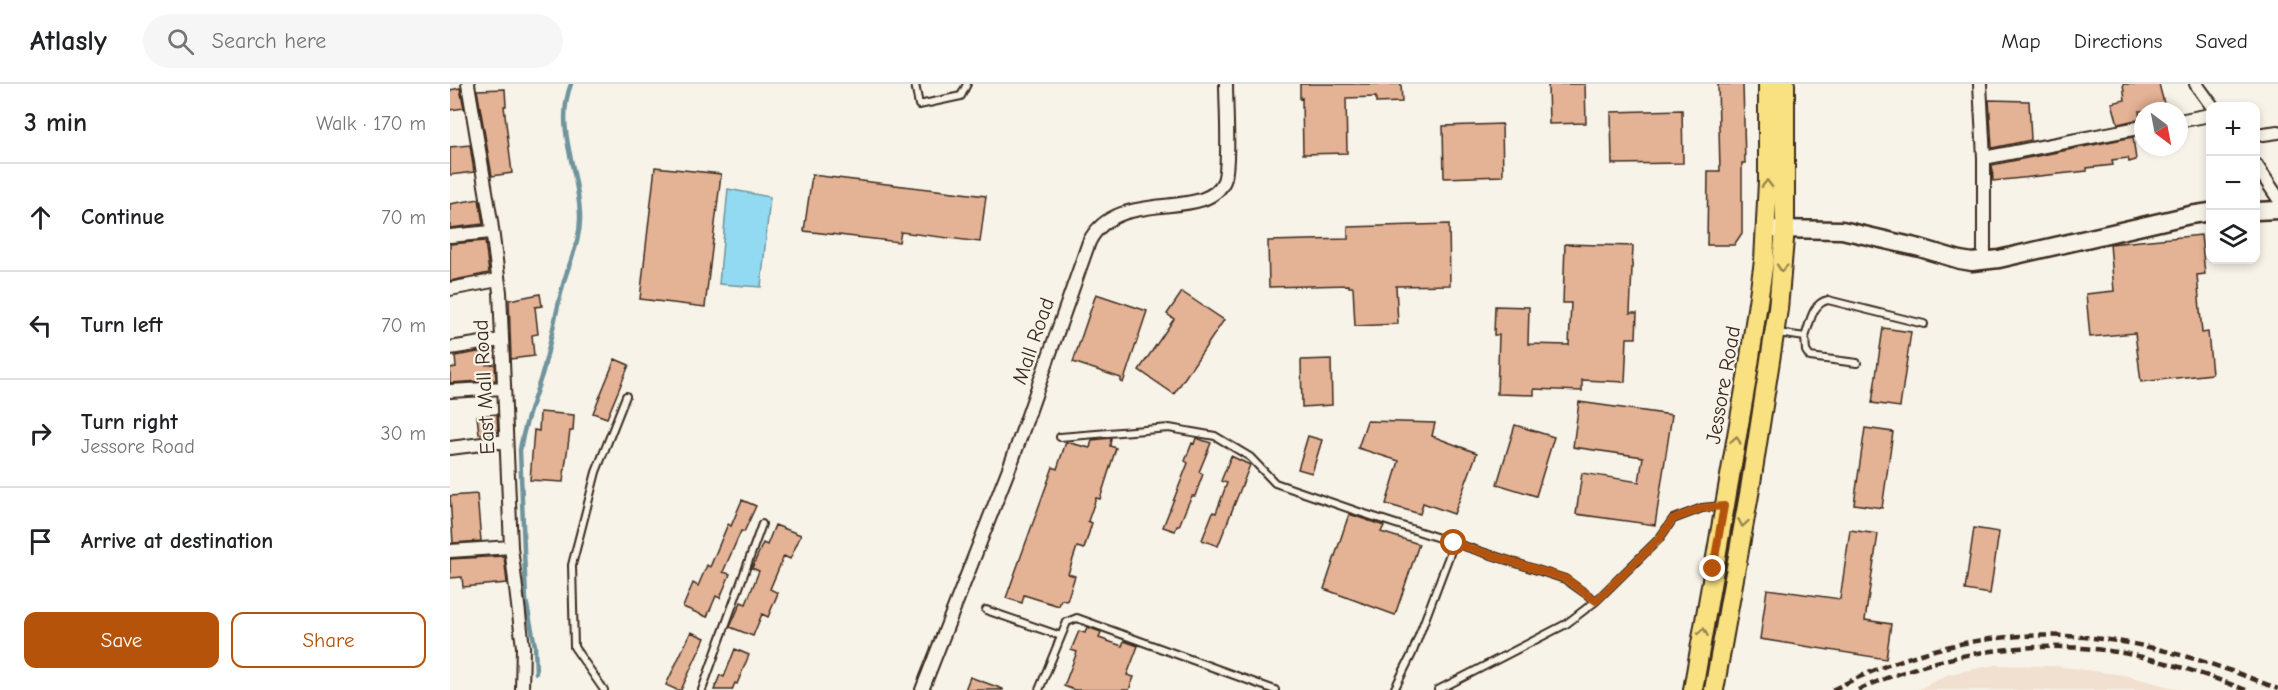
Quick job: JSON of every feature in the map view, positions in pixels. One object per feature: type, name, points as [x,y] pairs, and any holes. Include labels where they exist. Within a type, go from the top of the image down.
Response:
[{"type":"main road","name":"Jessore Road","points":[[1693,690],[1758,314],[1766,229],[1768,84]]},
{"type":"main road","name":"Jessore Road","points":[[1714,690],[1750,489],[1774,332],[1785,228],[1785,84]]},
{"type":"street","name":"East Mall Road","points":[[468,84],[498,280],[511,547],[523,647],[522,690]]},
{"type":"street","name":"Mall Road","points":[[922,690],[1013,458],[1089,242],[1099,226],[1123,212],[1193,202],[1220,188],[1225,174],[1226,161],[1226,84]]},
{"type":"street","points":[[1980,84],[1984,158],[1984,261]]},
{"type":"street","points":[[2196,84],[2209,102]]},
{"type":"street","points":[[2188,118],[2206,115]]},
{"type":"street","points":[[1984,158],[2134,129]]},
{"type":"street","points":[[2260,134],[2278,132]]},
{"type":"street","points":[[2260,171],[2278,198]]},
{"type":"street","points":[[2260,211],[2278,210]]},
{"type":"street","points":[[1766,229],[1842,230],[1960,260],[1984,261],[2206,213]]},
{"type":"street","points":[[450,236],[491,232]]},
{"type":"street","points":[[450,289],[498,280]]},
{"type":"street","points":[[450,348],[501,340]]},
{"type":"street","points":[[450,391],[502,387]]},
{"type":"street","points":[[450,448],[506,441]]},
{"type":"street","points":[[450,550],[511,547]]},
{"type":"lane","points":[[915,84],[919,105],[961,96],[967,84]]},
{"type":"lane","points":[[1857,363],[1810,357],[1806,351],[1805,336],[1815,308],[1821,302],[1828,300],[1924,324]]},
{"type":"lane","points":[[1774,332],[1805,336]]},
{"type":"lane","points":[[604,690],[574,647],[572,565],[596,472],[626,396]]},
{"type":"lane","points":[[1060,437],[1169,428],[1215,436],[1250,456],[1275,483],[1566,579],[1596,601]]},
{"type":"lane","points":[[1438,690],[1556,629],[1596,601],[1659,539],[1673,519],[1702,508],[1724,506]]},
{"type":"lane","points":[[702,690],[762,524]]},
{"type":"lane","points":[[1394,690],[1412,654],[1454,543]]},
{"type":"lane","points":[[986,610],[1061,636]]},
{"type":"lane","points":[[1040,690],[1067,622],[1077,618],[1275,690]]},
{"type":"shaded area","points":[[1995,665],[2056,666],[2124,675],[2182,690],[1917,690],[1949,674]]},
{"type":"water","points":[[728,189],[770,197],[761,287],[719,284]]},
{"type":"building","points":[[1300,84],[1401,84],[1402,102],[1376,103],[1376,97],[1346,98],[1347,153],[1303,154]]},
{"type":"building","points":[[1548,84],[1585,84],[1586,123],[1549,124]]},
{"type":"building","points":[[1718,84],[1743,84],[1745,163],[1742,163],[1742,233],[1734,245],[1707,245],[1708,171],[1720,171]]},
{"type":"building","points":[[2123,84],[2159,84],[2164,102],[2134,102],[2134,120],[2118,124],[2112,103],[2125,100]]},
{"type":"building","points":[[460,88],[464,108],[450,110],[450,90]]},
{"type":"building","points":[[505,89],[506,106],[504,106],[512,173],[492,176],[477,90]]},
{"type":"building","points":[[1989,100],[2029,101],[2031,140],[1992,148]]},
{"type":"building","points":[[1682,110],[1683,163],[1612,164],[1611,112]]},
{"type":"building","points":[[1502,124],[1503,176],[1444,178],[1443,126]]},
{"type":"building","points":[[2133,137],[2136,160],[2129,162],[2128,158],[2112,160],[2113,165],[2087,168],[2087,171],[1993,181],[1992,165]]},
{"type":"building","points":[[470,145],[474,172],[450,175],[450,147]]},
{"type":"building","points":[[655,167],[721,174],[705,307],[640,299]]},
{"type":"building","points":[[812,175],[986,196],[980,242],[901,232],[899,242],[804,231]]},
{"type":"building","points":[[479,199],[483,224],[450,228],[450,204]]},
{"type":"building","points":[[1449,224],[1450,285],[1396,286],[1398,324],[1355,326],[1353,287],[1349,285],[1269,287],[1268,241],[1348,239],[1348,227]]},
{"type":"building","points":[[2201,235],[2205,274],[2197,275],[2202,333],[2208,332],[2212,374],[2141,382],[2135,333],[2090,337],[2086,294],[2114,291],[2110,244]]},
{"type":"building","points":[[485,241],[489,273],[450,281],[450,244]]},
{"type":"building","points":[[1565,244],[1633,246],[1630,313],[1637,313],[1636,338],[1627,338],[1625,382],[1582,380],[1582,391],[1534,389],[1534,395],[1497,394],[1499,335],[1494,335],[1495,306],[1529,307],[1528,344],[1569,345],[1571,303],[1563,303]]},
{"type":"building","points":[[1182,292],[1224,320],[1174,394],[1139,370],[1174,319],[1167,314]]},
{"type":"building","points":[[540,294],[542,306],[535,307],[538,334],[532,335],[534,356],[511,359],[509,300]]},
{"type":"building","points":[[1096,294],[1147,311],[1123,383],[1121,378],[1073,362]]},
{"type":"building","points":[[1883,328],[1911,332],[1900,407],[1872,403]]},
{"type":"building","points":[[484,351],[486,365],[495,364],[496,380],[450,383],[450,368],[456,367],[455,356]]},
{"type":"building","points":[[615,359],[629,365],[607,418],[593,413]]},
{"type":"building","points":[[1331,359],[1332,405],[1302,407],[1301,360]]},
{"type":"building","points":[[1579,402],[1672,415],[1655,525],[1576,514],[1582,473],[1639,482],[1643,457],[1573,447]]},
{"type":"building","points":[[540,412],[574,415],[563,482],[530,480],[534,430],[539,431]]},
{"type":"building","points":[[497,414],[498,432],[479,434],[477,416]]},
{"type":"building","points":[[1367,421],[1435,423],[1432,436],[1477,453],[1454,514],[1423,503],[1420,514],[1386,504],[1399,461],[1358,448]]},
{"type":"building","points":[[1515,425],[1554,437],[1536,496],[1497,484]]},
{"type":"building","points":[[1865,428],[1893,432],[1882,508],[1854,504]]},
{"type":"building","points":[[1308,436],[1322,440],[1312,473],[1298,469]]},
{"type":"building","points":[[1111,438],[1110,446],[1116,448],[1100,499],[1096,498],[1088,521],[1092,523],[1084,549],[1077,547],[1068,574],[1075,576],[1067,601],[1061,600],[1059,606],[1024,595],[1022,603],[1006,598],[1053,467],[1057,469],[1066,442],[1090,448],[1092,440]]},
{"type":"building","points":[[1196,438],[1211,443],[1199,472],[1203,474],[1195,496],[1192,496],[1175,531],[1163,527],[1188,463],[1185,461]]},
{"type":"building","points":[[1231,456],[1250,465],[1218,546],[1202,540],[1213,512],[1216,513],[1227,483],[1221,481]]},
{"type":"building","points":[[477,494],[481,541],[453,543],[450,496]]},
{"type":"building","points":[[742,500],[756,506],[744,532],[741,531],[723,572],[730,574],[720,598],[716,596],[707,617],[683,607],[693,583],[698,586],[707,565],[710,567],[728,524],[731,526]]},
{"type":"building","points":[[1349,514],[1384,526],[1381,532],[1419,544],[1395,615],[1324,589]]},
{"type":"building","points":[[775,525],[801,535],[790,559],[784,556],[770,589],[778,593],[768,617],[762,614],[753,636],[730,627],[741,602],[746,604],[759,571],[752,568],[763,543],[767,545]]},
{"type":"building","points":[[1974,528],[1999,532],[1990,594],[1965,590]]},
{"type":"building","points":[[1850,530],[1878,534],[1865,620],[1891,624],[1886,659],[1760,639],[1767,589],[1840,599]]},
{"type":"building","points":[[504,556],[507,583],[463,587],[462,577],[450,578],[450,559]]},
{"type":"building","points":[[1087,627],[1101,632],[1099,638],[1122,646],[1124,641],[1138,646],[1127,675],[1134,677],[1129,690],[1074,690],[1064,686],[1077,652],[1071,650],[1079,631],[1085,633]]},
{"type":"building","points":[[691,632],[705,638],[681,690],[677,690],[666,685]]},
{"type":"building","points":[[735,649],[749,655],[737,684],[735,683],[732,690],[714,690],[720,675],[724,677]]},
{"type":"building","points":[[970,677],[1003,689],[1003,690],[965,690]]},
{"type":"waterway","points":[[536,673],[535,646],[526,600],[520,450],[579,232],[579,198],[565,117],[566,100],[571,84]]},
{"type":"railway","points":[[1832,690],[1889,665],[1945,647],[2000,638],[2054,636],[2109,640],[2164,651],[2220,667],[2278,689]]},
{"type":"railway","points":[[1858,690],[1892,676],[1961,656],[2034,647],[2106,650],[2142,657],[2246,690]]},
{"type":"route","points":[[1454,543],[1566,579],[1596,601],[1659,539],[1673,519],[1702,508],[1724,506],[1713,569]]}]
